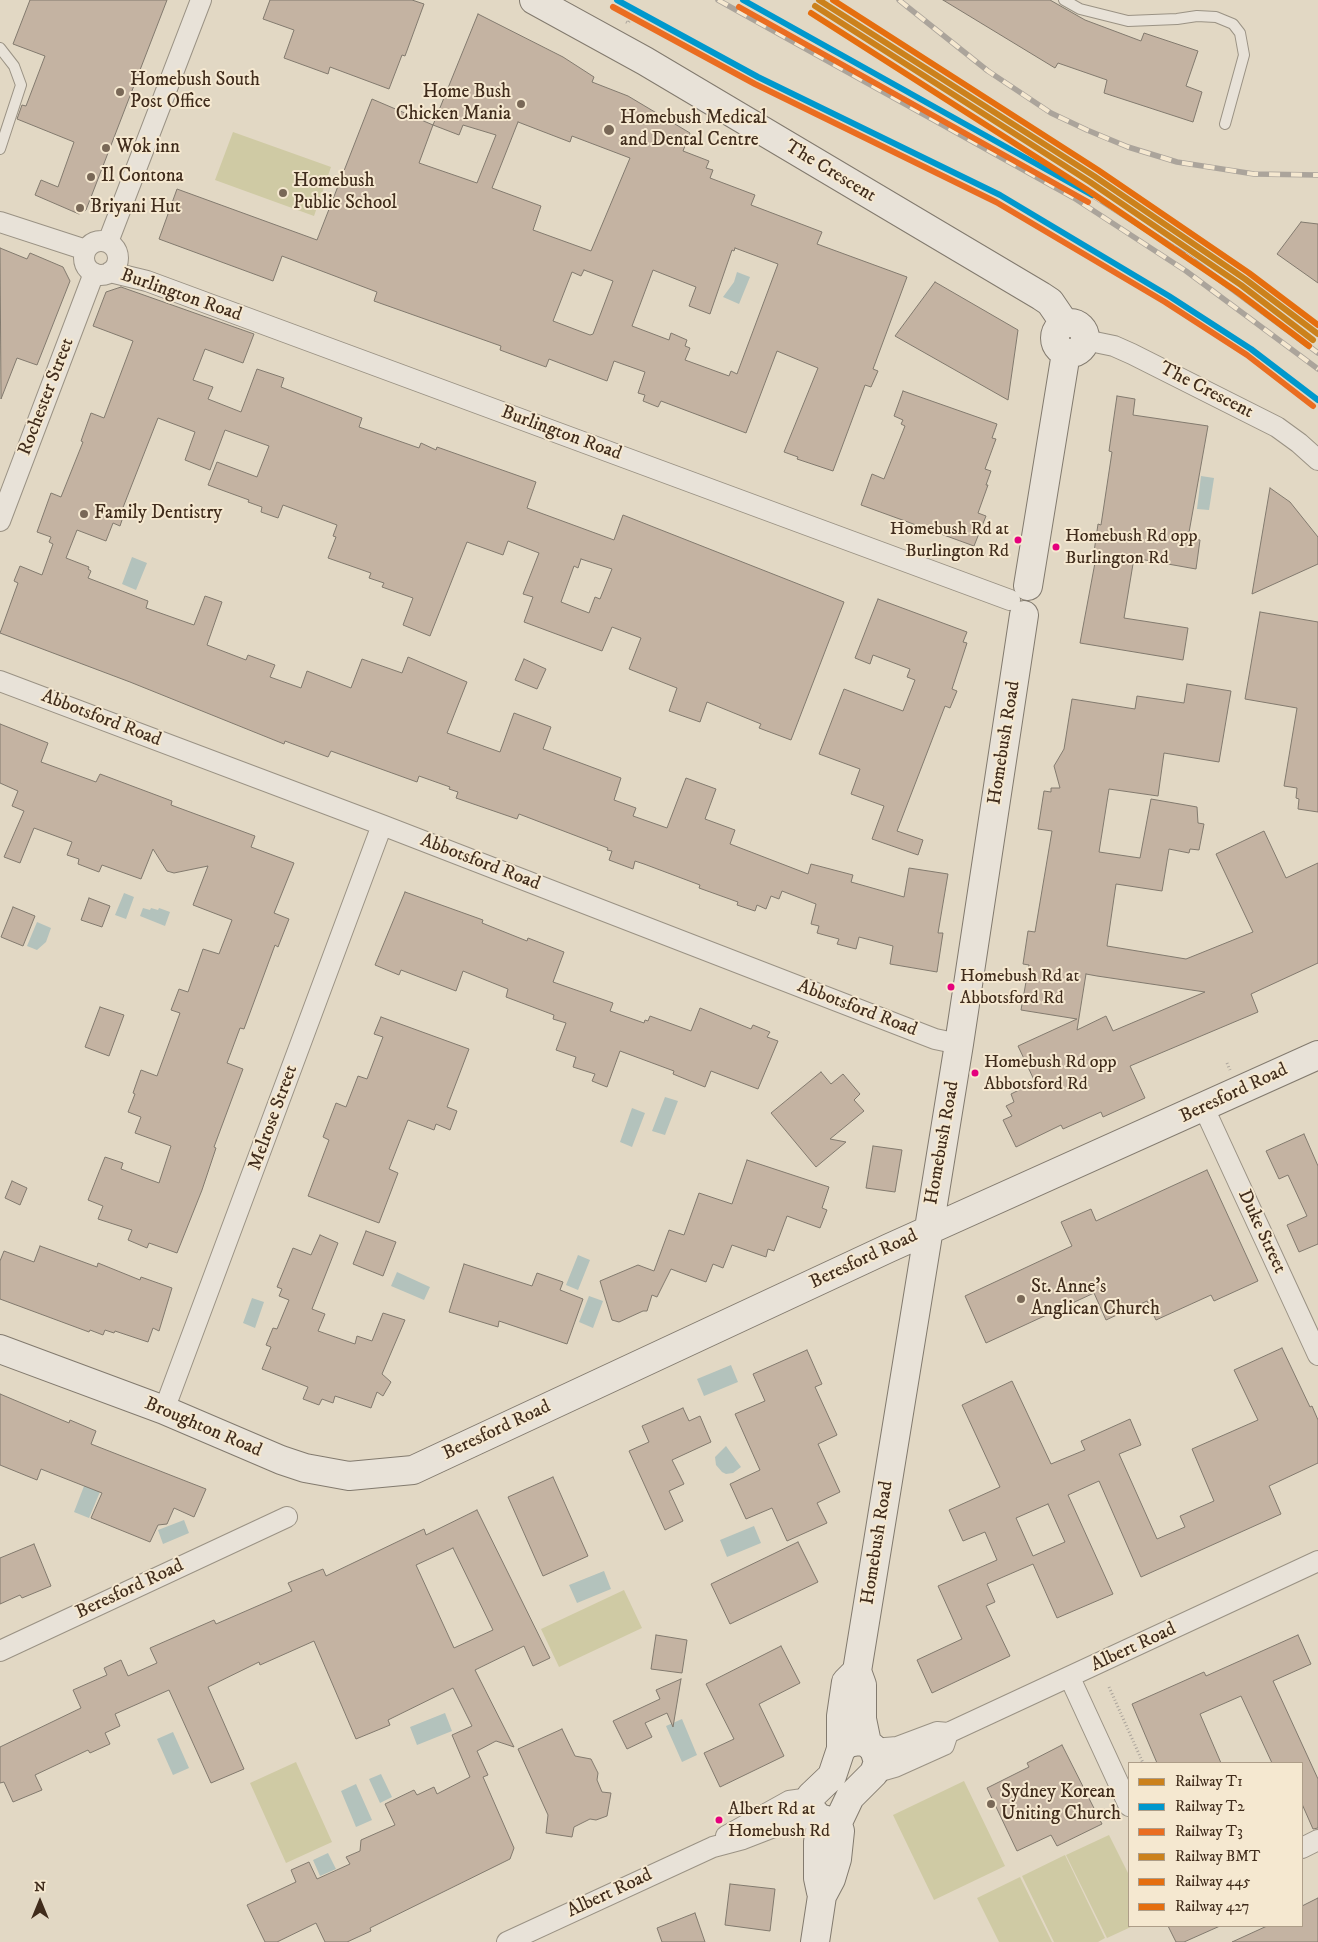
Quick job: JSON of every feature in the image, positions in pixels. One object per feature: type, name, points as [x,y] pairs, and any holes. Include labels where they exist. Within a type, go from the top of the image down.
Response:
[{"type":"main road","name":"The Crescent","points":[[534,0],[645,61],[1041,296],[1050,302],[1072,339]]},
{"type":"main road","name":"Homebush Road","points":[[821,1814],[832,1776],[864,1754],[841,1716],[846,1682],[857,1671],[959,1044],[1021,600],[1072,339]]},
{"type":"main road","name":"Beresford Road","points":[[413,1470],[928,1231],[1318,1055]]},
{"type":"main road","name":"Broughton Road","points":[[0,1349],[164,1410],[281,1460],[305,1468],[349,1476],[413,1470]]},
{"type":"main road","points":[[821,1814],[843,1814],[864,1754]]},
{"type":"main road","points":[[815,1942],[822,1896],[831,1880],[837,1860],[840,1831],[821,1814]]},
{"type":"street","points":[[108,242],[201,0]]},
{"type":"street","points":[[0,222],[86,250]]},
{"type":"street","points":[[108,242],[118,254],[117,264],[102,273],[86,266],[86,250],[93,243],[108,242]]},
{"type":"street","name":"Rochester Street","points":[[0,521],[102,273]]},
{"type":"street","name":"Burlington Road","points":[[102,273],[147,281],[1021,600]]},
{"type":"street","name":"The Crescent","points":[[1072,339],[1114,346],[1132,354],[1277,428],[1318,460]]},
{"type":"street","name":"Abbotsford Road","points":[[0,681],[382,825],[940,1042],[959,1044]]},
{"type":"street","name":"Melrose Street","points":[[164,1410],[382,825]]},
{"type":"street","name":"Duke Street","points":[[1204,1108],[1318,1355]]},
{"type":"street","name":"Beresford Road","points":[[0,1651],[287,1517]]},
{"type":"street","name":"Albert Road","points":[[864,1754],[895,1767],[944,1745],[948,1733],[1070,1678],[1318,1560]]},
{"type":"street","points":[[1070,1678],[1128,1804]]},
{"type":"street","name":"Albert Road","points":[[507,1942],[713,1847],[732,1831],[789,1801],[821,1814]]},
{"type":"street","points":[[1303,1848],[1318,1840]]},
{"type":"lane","points":[[1064,0],[1080,10],[1128,21],[1177,19],[1196,16],[1216,17],[1233,24],[1240,32],[1244,55],[1225,124]]},
{"type":"lane","points":[[0,48],[14,66],[21,85],[0,149]]},
{"type":"path","points":[[1109,1687],[1143,1762]]},
{"type":"shaded area","points":[[233,132],[331,167],[314,216],[215,180]]},
{"type":"shaded area","points":[[737,272],[750,277],[739,304],[723,297],[734,282]]},
{"type":"shaded area","points":[[1201,476],[1214,478],[1209,510],[1197,509]]},
{"type":"shaded area","points":[[132,557],[147,563],[136,590],[122,584]]},
{"type":"shaded area","points":[[124,893],[134,897],[126,919],[115,915]]},
{"type":"shaded area","points":[[143,908],[158,910],[159,908],[170,912],[165,926],[140,916]]},
{"type":"shaded area","points":[[37,922],[51,928],[46,942],[37,950],[27,946]]},
{"type":"shaded area","points":[[665,1097],[678,1101],[665,1135],[652,1131]]},
{"type":"shaded area","points":[[632,1108],[645,1113],[632,1147],[620,1142]]},
{"type":"shaded area","points":[[578,1255],[590,1260],[578,1290],[566,1285]]},
{"type":"shaded area","points":[[397,1272],[430,1287],[424,1300],[391,1286]]},
{"type":"shaded area","points":[[589,1296],[603,1301],[593,1328],[579,1322]]},
{"type":"shaded area","points":[[252,1298],[264,1302],[255,1328],[243,1323]]},
{"type":"shaded area","points":[[731,1365],[738,1382],[704,1396],[697,1379]]},
{"type":"shaded area","points":[[726,1446],[741,1467],[733,1473],[726,1474],[716,1465],[715,1457]]},
{"type":"shaded area","points":[[86,1481],[102,1487],[89,1518],[74,1512]]},
{"type":"shaded area","points":[[184,1520],[189,1533],[163,1544],[158,1530]]},
{"type":"shaded area","points":[[754,1526],[761,1543],[727,1557],[720,1540]]},
{"type":"shaded area","points":[[604,1571],[611,1589],[577,1603],[569,1585]]},
{"type":"shaded area","points":[[624,1590],[642,1628],[559,1667],[541,1629]]},
{"type":"shaded area","points":[[445,1713],[452,1731],[417,1745],[410,1727]]},
{"type":"shaded area","points":[[682,1719],[697,1755],[682,1762],[666,1726]]},
{"type":"shaded area","points":[[173,1732],[189,1768],[173,1775],[157,1739]]},
{"type":"shaded area","points":[[296,1762],[332,1842],[286,1863],[250,1783]]},
{"type":"shaded area","points":[[381,1774],[392,1797],[380,1803],[369,1779]]},
{"type":"shaded area","points":[[964,1781],[1005,1866],[934,1900],[893,1815]]},
{"type":"shaded area","points":[[356,1784],[372,1820],[356,1827],[341,1791]]},
{"type":"shaded area","points":[[1109,1835],[1128,1873],[1128,1927],[1131,1927],[1107,1938],[1066,1855]]},
{"type":"shaded area","points":[[328,1853],[336,1869],[320,1876],[313,1860]]},
{"type":"shaded area","points":[[1065,1855],[1105,1938],[1098,1942],[1054,1942],[1022,1876]]},
{"type":"shaded area","points":[[1020,1877],[1052,1942],[999,1942],[977,1898]]},
{"type":"building","points":[[30,0],[167,0],[86,210],[79,214],[35,195],[41,180],[58,187],[74,142],[17,119],[22,105],[26,106],[45,56],[13,44]]},
{"type":"building","points":[[270,0],[412,0],[424,4],[405,56],[402,55],[389,89],[330,67],[328,74],[284,58],[294,30],[263,19]]},
{"type":"building","points":[[943,0],[1050,0],[1085,20],[1141,41],[1144,33],[1198,51],[1186,86],[1202,92],[1193,122],[1104,93],[1107,80],[1058,63],[1055,68]]},
{"type":"building","points":[[478,14],[563,57],[594,77],[592,82],[628,96],[690,133],[683,151],[709,161],[706,168],[713,170],[710,178],[755,195],[751,205],[822,232],[817,244],[907,277],[873,369],[878,371],[871,387],[865,385],[833,471],[797,459],[798,457],[784,452],[818,368],[777,351],[746,433],[661,401],[658,407],[643,401],[645,395],[638,393],[645,372],[614,361],[607,381],[549,359],[546,367],[500,350],[501,346],[374,301],[377,292],[282,256],[273,281],[159,239],[177,189],[317,240],[372,99],[433,125]],"holes":[[[518,122],[570,142],[572,136],[630,158],[591,251],[533,230],[541,206],[492,188]],[[433,125],[459,135],[463,125],[496,135],[477,183],[419,163]],[[735,248],[778,264],[737,374],[731,371],[729,376],[685,360],[690,348],[685,346],[687,340],[671,333],[669,340],[632,326],[653,270],[696,287],[689,306],[710,314],[732,250],[734,251]],[[584,270],[613,281],[593,334],[590,335],[553,321],[572,272],[581,276]]]},
{"type":"building","points":[[1301,222],[1318,224],[1318,283],[1277,254]]},
{"type":"building","points":[[0,248],[27,259],[30,253],[63,267],[70,281],[37,365],[17,358],[1,399]]},
{"type":"building","points":[[935,282],[1018,330],[1008,400],[895,336]]},
{"type":"building","points":[[121,287],[254,334],[243,363],[205,349],[193,380],[213,387],[208,399],[241,412],[257,369],[284,378],[281,387],[362,418],[359,427],[419,448],[421,443],[436,450],[437,447],[536,482],[527,508],[614,540],[623,515],[844,602],[791,740],[759,728],[761,724],[707,702],[700,722],[669,711],[677,688],[629,669],[641,638],[612,627],[602,651],[524,622],[533,597],[523,594],[539,553],[508,541],[503,555],[467,542],[430,636],[403,625],[413,598],[382,587],[384,583],[369,578],[371,573],[328,558],[336,537],[333,536],[337,525],[283,505],[278,518],[261,512],[262,507],[248,502],[249,500],[208,485],[217,462],[257,477],[269,446],[225,430],[210,470],[185,460],[195,432],[158,418],[122,510],[125,511],[120,526],[113,523],[106,541],[77,530],[66,558],[89,567],[88,569],[91,571],[88,578],[148,601],[146,608],[194,625],[205,596],[222,602],[207,645],[246,660],[248,655],[275,665],[270,677],[301,688],[307,671],[351,688],[362,659],[402,673],[408,657],[467,682],[447,733],[500,752],[514,713],[551,727],[543,749],[621,778],[614,800],[636,808],[633,816],[667,828],[686,778],[716,789],[705,819],[735,830],[730,844],[808,874],[811,864],[853,875],[851,882],[904,897],[909,868],[948,874],[938,933],[943,933],[937,972],[890,964],[893,946],[859,937],[856,949],[837,944],[839,939],[817,933],[819,926],[811,924],[816,904],[782,891],[779,899],[771,896],[766,909],[757,905],[755,911],[737,905],[738,902],[699,888],[700,885],[644,864],[635,861],[633,869],[609,860],[612,851],[607,850],[608,848],[519,814],[517,819],[456,798],[458,792],[449,789],[450,787],[419,776],[417,782],[331,751],[328,757],[285,741],[284,744],[130,682],[0,633],[18,583],[14,581],[20,566],[42,575],[53,544],[49,542],[51,537],[37,532],[51,493],[61,497],[83,442],[81,441],[91,413],[104,418],[133,341],[93,326],[106,292]],"holes":[[[581,559],[612,569],[600,599],[595,597],[589,613],[561,602],[574,566],[578,568]]]},
{"type":"building","points":[[903,391],[997,424],[992,438],[996,439],[985,469],[991,471],[978,513],[986,516],[974,546],[861,505],[872,474],[884,479],[905,426],[901,424],[903,420],[894,416]]},
{"type":"building","points":[[1117,396],[1135,399],[1133,415],[1208,426],[1188,538],[1200,540],[1196,569],[1134,558],[1124,618],[1188,628],[1183,660],[1080,643],[1097,552],[1094,552],[1098,524],[1101,525],[1112,452],[1109,451]]},
{"type":"building","points":[[1270,488],[1290,502],[1318,537],[1318,564],[1252,594]]},
{"type":"building","points":[[878,599],[967,632],[963,642],[967,643],[952,689],[957,691],[950,708],[945,706],[897,831],[923,840],[918,855],[872,839],[884,806],[851,794],[860,769],[819,754],[844,689],[903,711],[915,680],[907,677],[910,669],[873,655],[870,664],[855,658]]},
{"type":"building","points":[[1260,612],[1318,622],[1318,812],[1298,809],[1297,788],[1284,786],[1297,708],[1245,699]]},
{"type":"building","points":[[524,659],[546,669],[537,689],[515,680]]},
{"type":"building","points":[[1187,684],[1231,691],[1219,762],[1164,753],[1158,796],[1109,789],[1099,852],[1140,858],[1151,799],[1197,807],[1198,823],[1204,824],[1199,850],[1190,849],[1189,853],[1169,849],[1162,891],[1116,884],[1107,946],[1186,959],[1253,932],[1216,854],[1264,831],[1286,878],[1318,863],[1318,963],[1251,994],[1258,1012],[1130,1066],[1145,1098],[1103,1117],[1101,1112],[1063,1129],[1061,1125],[1016,1147],[1003,1120],[1012,1116],[1006,1106],[1014,1102],[1011,1094],[1035,1082],[1018,1046],[1077,1019],[1021,1010],[1029,965],[1023,964],[1028,931],[1035,932],[1052,831],[1038,829],[1044,791],[1051,792],[1051,788],[1060,788],[1054,766],[1064,749],[1072,699],[1135,709],[1137,696],[1184,703]],"holes":[[[1086,974],[1205,992],[1113,1031],[1106,1016],[1077,1030]]]},
{"type":"building","points":[[0,724],[48,743],[41,762],[96,782],[100,774],[172,801],[171,805],[255,836],[251,847],[294,863],[274,913],[289,919],[278,947],[275,945],[244,1029],[240,1028],[227,1063],[243,1069],[214,1147],[216,1148],[202,1190],[177,1253],[149,1243],[147,1248],[128,1240],[132,1230],[98,1219],[103,1206],[88,1200],[105,1157],[123,1163],[121,1169],[159,1183],[171,1146],[135,1133],[141,1117],[128,1112],[135,1094],[133,1093],[141,1070],[157,1076],[180,1013],[171,1010],[179,989],[188,992],[203,949],[219,954],[232,920],[193,905],[208,866],[174,873],[167,871],[153,849],[141,879],[102,865],[99,872],[78,864],[79,859],[67,855],[72,842],[34,828],[20,863],[4,857],[24,811],[12,806],[18,791],[0,783]]},
{"type":"building","points":[[405,892],[483,920],[482,923],[527,941],[528,938],[564,952],[553,982],[613,1003],[610,1011],[644,1023],[645,1020],[648,1021],[650,1016],[691,1031],[700,1008],[751,1029],[753,1025],[770,1032],[767,1037],[778,1041],[758,1089],[711,1071],[705,1087],[673,1074],[674,1071],[620,1051],[607,1087],[592,1081],[595,1074],[573,1067],[576,1057],[556,1050],[566,1023],[553,1019],[554,1015],[506,997],[508,989],[463,971],[456,991],[401,970],[399,975],[375,965]]},
{"type":"building","points":[[89,898],[110,906],[102,927],[81,920]]},
{"type":"building","points":[[13,907],[35,916],[23,946],[1,937]]},
{"type":"building","points":[[100,1007],[124,1015],[109,1056],[85,1047]]},
{"type":"building","points":[[381,1017],[469,1049],[447,1107],[457,1111],[450,1130],[436,1124],[434,1130],[408,1120],[389,1169],[398,1173],[379,1223],[308,1196],[329,1140],[323,1137],[336,1103],[346,1107],[358,1076],[367,1079],[383,1037],[374,1034]]},
{"type":"building","points":[[821,1072],[831,1084],[843,1074],[860,1094],[854,1100],[864,1111],[830,1139],[846,1142],[816,1167],[771,1113]]},
{"type":"building","points":[[1304,1134],[1318,1166],[1318,1244],[1299,1252],[1287,1225],[1307,1216],[1288,1175],[1279,1179],[1266,1151]]},
{"type":"building","points":[[873,1146],[902,1150],[895,1192],[866,1188]]},
{"type":"building","points":[[747,1160],[829,1187],[822,1208],[827,1210],[820,1228],[787,1216],[774,1251],[768,1249],[766,1257],[732,1245],[723,1268],[713,1264],[706,1282],[671,1269],[657,1297],[652,1295],[647,1311],[619,1322],[612,1320],[600,1281],[638,1265],[654,1271],[669,1230],[684,1235],[699,1193],[732,1204]]},
{"type":"building","points":[[1207,1170],[1258,1281],[1214,1301],[1211,1295],[1156,1320],[1147,1301],[1106,1320],[1094,1293],[986,1343],[965,1296],[1072,1246],[1061,1222],[1091,1209],[1096,1221]]},
{"type":"building","points":[[12,1181],[27,1188],[20,1205],[5,1198]]},
{"type":"building","points":[[366,1231],[396,1242],[383,1276],[353,1264]]},
{"type":"building","points":[[320,1235],[338,1243],[312,1309],[325,1314],[318,1331],[355,1344],[357,1336],[372,1341],[383,1313],[405,1320],[382,1374],[391,1382],[383,1396],[377,1392],[371,1408],[335,1396],[333,1403],[322,1399],[319,1405],[303,1399],[308,1387],[262,1369],[271,1347],[266,1345],[273,1328],[277,1329],[289,1300],[279,1296],[282,1289],[277,1287],[293,1248],[311,1255]]},
{"type":"building","points":[[40,1246],[97,1267],[98,1263],[140,1280],[141,1277],[172,1288],[159,1331],[153,1328],[148,1342],[115,1331],[114,1333],[105,1330],[103,1335],[90,1330],[89,1332],[0,1299],[0,1261],[4,1251],[34,1262]]},
{"type":"building","points":[[464,1264],[532,1286],[537,1273],[563,1282],[560,1290],[583,1299],[567,1344],[499,1321],[498,1327],[449,1312]]},
{"type":"building","points":[[1282,1348],[1318,1420],[1318,1463],[1269,1486],[1281,1514],[1141,1577],[1099,1481],[1068,1495],[1113,1594],[1057,1618],[1033,1564],[987,1584],[995,1602],[986,1606],[1010,1656],[932,1693],[917,1660],[962,1639],[938,1586],[997,1560],[985,1532],[963,1541],[949,1510],[1000,1487],[962,1405],[1012,1381],[1051,1464],[1085,1450],[1081,1441],[1130,1419],[1141,1445],[1119,1454],[1157,1539],[1185,1527],[1180,1516],[1214,1501],[1192,1449],[1258,1420],[1234,1370]],"holes":[[[1048,1504],[1065,1542],[1033,1556],[1016,1518]]]},
{"type":"building","points":[[807,1350],[822,1384],[815,1387],[837,1435],[818,1444],[840,1492],[817,1503],[827,1523],[787,1541],[772,1508],[746,1519],[730,1484],[760,1470],[735,1414],[765,1401],[753,1374]]},
{"type":"building","points":[[0,1394],[69,1423],[70,1420],[96,1431],[91,1444],[206,1489],[194,1517],[174,1508],[167,1524],[158,1525],[150,1542],[91,1518],[102,1493],[41,1469],[37,1480],[0,1465]]},
{"type":"building","points":[[683,1408],[689,1421],[700,1416],[711,1442],[672,1460],[684,1484],[669,1491],[683,1521],[665,1530],[629,1451],[649,1442],[642,1426]]},
{"type":"building","points":[[553,1477],[588,1556],[543,1576],[508,1497]]},
{"type":"building","points":[[477,1510],[550,1658],[533,1666],[524,1646],[475,1670],[514,1747],[496,1741],[477,1751],[488,1775],[483,1777],[514,1848],[510,1859],[370,1928],[371,1931],[347,1942],[325,1942],[316,1923],[277,1942],[265,1942],[247,1905],[296,1882],[291,1870],[309,1862],[317,1879],[350,1864],[346,1857],[360,1851],[361,1840],[395,1825],[385,1804],[414,1790],[417,1795],[434,1787],[437,1794],[470,1777],[452,1735],[472,1726],[453,1688],[388,1720],[390,1725],[356,1739],[314,1641],[260,1665],[259,1662],[208,1687],[244,1769],[211,1783],[169,1690],[115,1714],[120,1726],[105,1733],[110,1744],[90,1753],[88,1750],[35,1775],[42,1790],[13,1802],[4,1782],[0,1783],[0,1747],[81,1708],[73,1690],[107,1675],[104,1668],[121,1660],[128,1676],[157,1663],[150,1648],[214,1620],[216,1624],[292,1591],[288,1583],[323,1569],[326,1576],[424,1529],[426,1535]],"holes":[[[453,1548],[493,1630],[454,1648],[416,1565]]]},
{"type":"building","points":[[798,1542],[818,1582],[730,1624],[711,1584]]},
{"type":"building","points":[[34,1544],[51,1586],[22,1598],[20,1595],[0,1604],[0,1558]]},
{"type":"building","points":[[656,1635],[687,1640],[682,1673],[651,1669]]},
{"type":"building","points":[[1298,1635],[1311,1664],[1273,1681],[1318,1779],[1318,1828],[1313,1829],[1303,1806],[1303,1762],[1272,1762],[1241,1696],[1200,1714],[1221,1762],[1157,1762],[1132,1704],[1204,1672],[1206,1676]]},
{"type":"building","points":[[781,1646],[800,1683],[759,1704],[784,1756],[720,1787],[704,1753],[734,1739],[706,1684]]},
{"type":"building","points":[[681,1679],[673,1727],[667,1713],[645,1723],[652,1737],[627,1749],[613,1721],[660,1699],[656,1690]]},
{"type":"building","points":[[562,1729],[575,1756],[591,1759],[598,1773],[597,1780],[602,1792],[611,1793],[607,1816],[596,1820],[590,1819],[574,1827],[572,1837],[546,1833],[548,1815],[518,1749]]},
{"type":"building","points":[[1062,1745],[1102,1824],[1057,1846],[1051,1835],[1017,1851],[987,1788],[1029,1767],[1027,1763]]},
{"type":"building","points":[[730,1884],[775,1889],[770,1931],[725,1925]]},
{"type":"building","points":[[1318,1898],[1318,1942],[1232,1942],[1265,1927],[1303,1927],[1303,1906]]},
{"type":"building","points":[[695,1913],[705,1942],[662,1942],[657,1928]]},
{"type":"building","points":[[1168,1927],[1218,1927],[1184,1942],[1176,1942]]},
{"type":"railway","points":[[718,0],[1074,198],[1186,271],[1318,369]]},
{"type":"railway","points":[[899,0],[988,71],[1051,113],[1087,130],[1128,147],[1177,162],[1254,174],[1318,175]]},
{"type":"railway","points":[[1092,195],[1190,258],[1318,353]]},
{"type":"rail line","name":"T2","points":[[617,0],[758,77],[1000,195],[1169,296],[1251,349],[1318,400]]},
{"type":"rail line","name":"T2","points":[[743,0],[1092,195]]},
{"type":"rail line","name":"T1","points":[[819,0],[1094,176],[1245,279],[1318,334]]},
{"type":"rail line","name":"445","points":[[833,0],[1098,170],[1249,273],[1318,325]]},
{"type":"rail line","name":"BMT","points":[[815,6],[1090,182],[1241,285],[1313,340]]},
{"type":"rail line","name":"T3","points":[[613,7],[755,84],[996,202],[1165,302],[1247,355],[1313,406]]},
{"type":"rail line","name":"T3","points":[[739,7],[1088,202]]},
{"type":"rail line","name":"427","points":[[811,13],[1086,189],[1236,291],[1309,346]]},
{"type":"place","name":"Homebush South Post Office","points":[[120,92]]},
{"type":"place","name":"Home Bush Chicken Mania","points":[[521,104]]},
{"type":"place","name":"Homebush Medical and Dental Centre","points":[[609,130]]},
{"type":"place","name":"Wok inn","points":[[106,148]]},
{"type":"place","name":"Il Contona","points":[[91,177]]},
{"type":"place","name":"Homebush Public School","points":[[283,193]]},
{"type":"place","name":"Briyani Hut","points":[[80,208]]},
{"type":"place","name":"Family Dentistry","points":[[84,514]]},
{"type":"place","name":"Homebush Rd at Burlington Rd","points":[[1018,540]]},
{"type":"place","name":"Homebush Rd opp Burlington Rd","points":[[1056,547]]},
{"type":"place","name":"Homebush Rd at Abbotsford Rd","points":[[951,987]]},
{"type":"place","name":"Homebush Rd opp Abbotsford Rd","points":[[975,1073]]},
{"type":"place","name":"St. Anne's Anglican Church","points":[[1021,1299]]},
{"type":"place","name":"Sydney Korean Uniting Church","points":[[991,1804]]},
{"type":"place","name":"Albert Rd at Homebush Rd","points":[[719,1820]]}]
